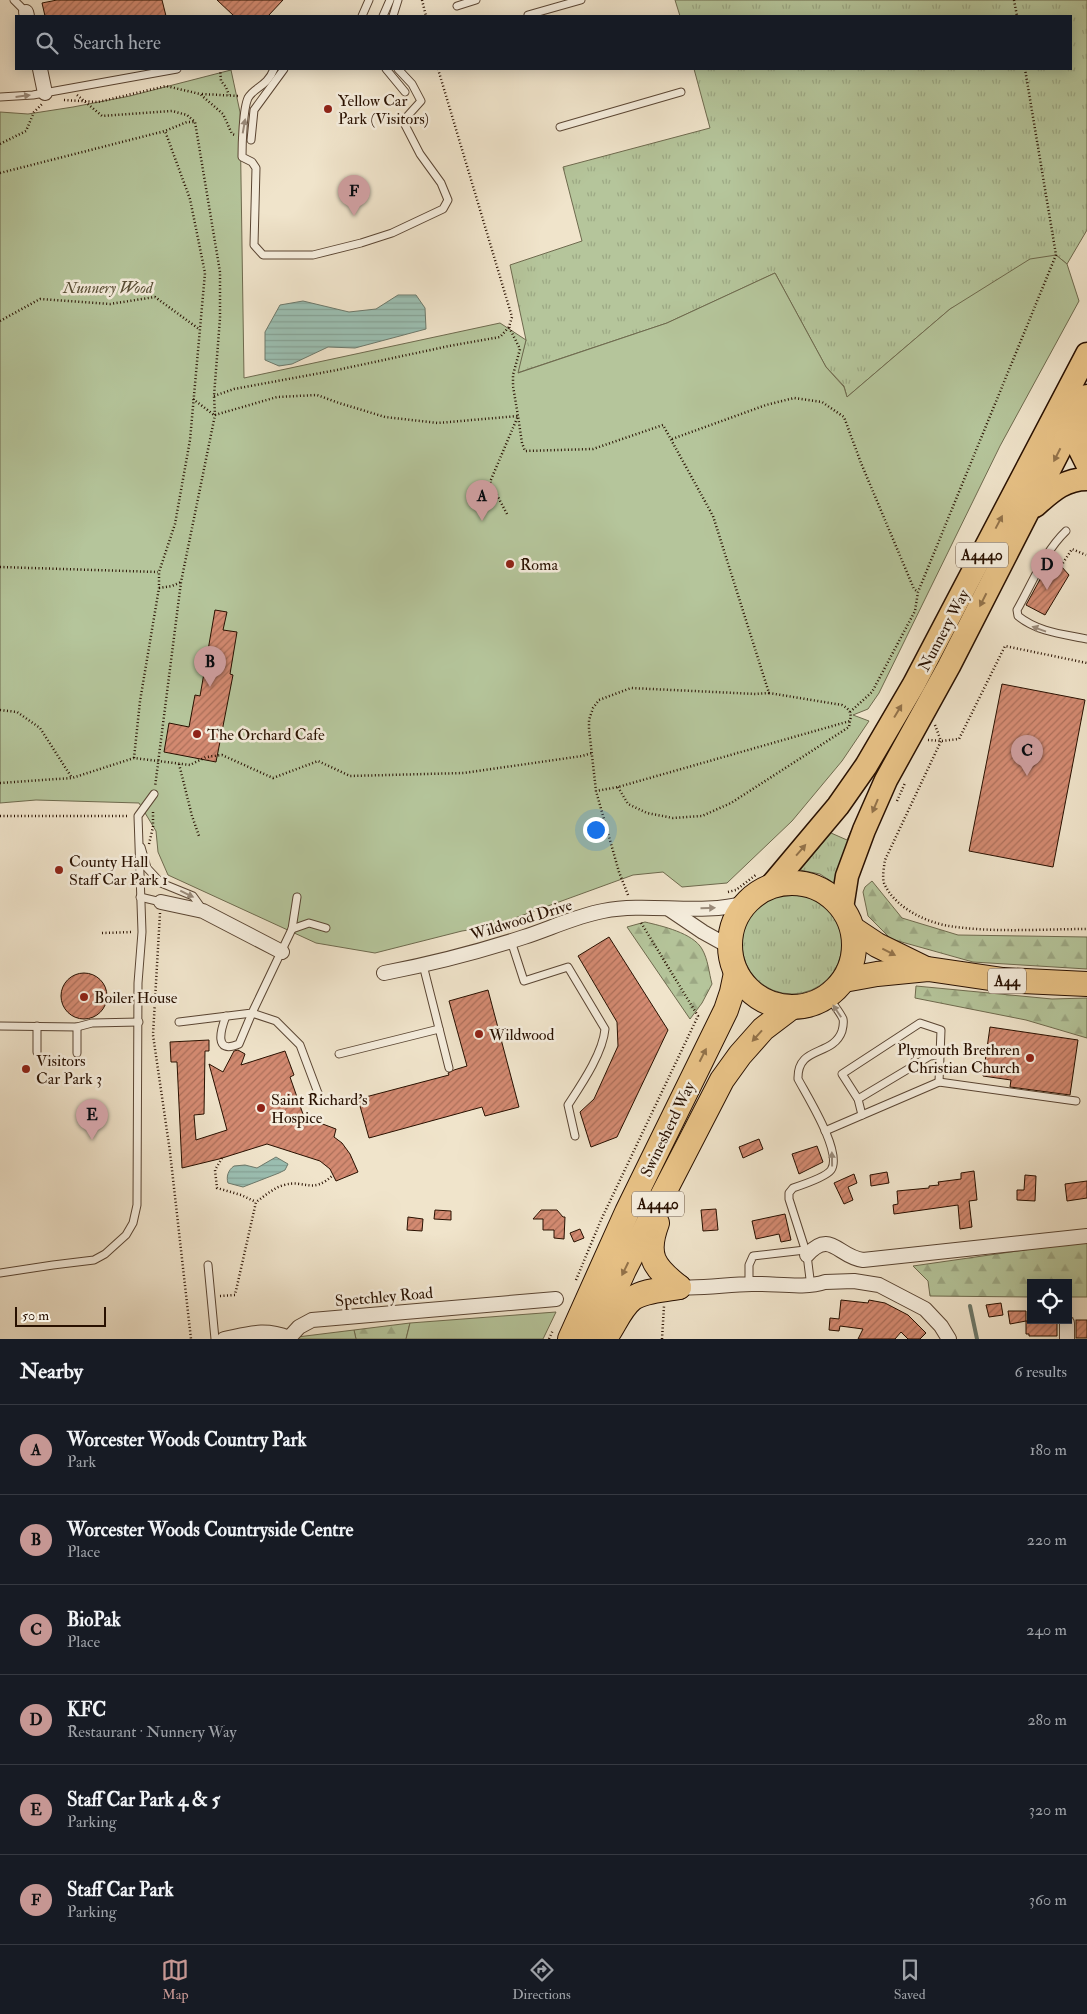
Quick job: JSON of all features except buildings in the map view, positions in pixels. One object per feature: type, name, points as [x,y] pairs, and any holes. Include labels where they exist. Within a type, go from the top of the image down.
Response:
[{"type":"highway","points":[[764,879],[809,885],[831,896],[842,908],[853,929],[855,948],[852,965],[844,980],[828,996],[803,1006],[792,1007],[761,999],[748,989],[736,973],[730,947],[733,925],[746,902],[755,894],[764,879]]},
{"type":"highway","name":"A44","points":[[853,929],[876,945],[928,970]]},
{"type":"highway","name":"A44","points":[[844,980],[877,974],[928,970],[1003,980],[1087,984]]},
{"type":"highway","name":"Swinesherd Way","points":[[570,1339],[627,1212],[726,1010],[736,973]]},
{"type":"highway","name":"Swinesherd Way","points":[[593,1339],[624,1270],[722,1080],[736,1060],[763,1029],[792,1007]]},
{"type":"highway","points":[[680,1287],[659,1268],[652,1258],[650,1246],[659,1216],[722,1080]]},
{"type":"highway","points":[[603,1339],[633,1299],[643,1294],[680,1287]]},
{"type":"main road","name":"Nunnery Way","points":[[764,879],[838,806],[866,766],[914,684],[1087,354]]},
{"type":"main road","name":"Nunnery Way","points":[[842,908],[847,876],[864,830],[886,780],[927,705],[1084,402]]},
{"type":"main road","points":[[1084,402],[1078,446],[1087,464]]},
{"type":"main road","points":[[1027,513],[1062,484],[1078,479],[1087,479]]},
{"type":"street","points":[[40,70],[45,98]]},
{"type":"street","name":"Wildwood Drive","points":[[384,973],[423,966],[511,941],[601,912],[632,899],[669,909],[727,908],[746,902]]},
{"type":"street","points":[[161,902],[203,911],[282,952]]},
{"type":"street","name":"Wildwood Drive","points":[[669,909],[730,947]]},
{"type":"street","points":[[806,1253],[815,1246],[827,1243],[834,1245],[849,1257],[863,1260],[1087,1236]]},
{"type":"street","points":[[680,1287],[780,1283],[810,1279],[824,1282],[854,1281],[879,1285],[925,1309],[941,1326],[949,1339]]},
{"type":"street","points":[[780,1283],[788,1285],[824,1282]]},
{"type":"street","name":"Spetchley Road","points":[[224,1339],[251,1333],[274,1332],[289,1339],[299,1327],[312,1320],[556,1299]]},
{"type":"street","points":[[1067,1324],[1067,1339]]},
{"type":"lane","points":[[14,0],[26,9]]},
{"type":"lane","points":[[362,15],[369,0]]},
{"type":"lane","points":[[383,15],[390,0]]},
{"type":"lane","points":[[393,15],[398,0]]},
{"type":"lane","points":[[457,6],[476,0]]},
{"type":"lane","points":[[528,15],[558,3],[581,0]]},
{"type":"lane","points":[[0,98],[45,98],[171,70]]},
{"type":"lane","points":[[274,70],[271,78],[248,98],[242,135],[242,157],[252,162],[256,168],[254,245],[263,255],[313,255],[361,244],[392,233],[443,209],[448,200],[441,183],[420,154],[403,121],[421,101],[412,84],[399,70]]},
{"type":"lane","points":[[251,140],[254,110],[275,84],[283,70]]},
{"type":"lane","points":[[387,70],[405,92]]},
{"type":"lane","points":[[560,127],[681,92]]},
{"type":"lane","points":[[1066,531],[1046,556],[1017,610],[1018,616],[1029,625],[1045,631],[1087,639]]},
{"type":"lane","points":[[0,1273],[53,1264],[94,1260],[116,1246],[126,1235],[133,1223],[137,1206],[138,983],[142,932],[138,816],[154,794]]},
{"type":"lane","points":[[138,834],[147,868],[161,884],[193,896],[203,911]]},
{"type":"lane","points":[[226,1016],[220,1040],[230,1046],[240,1044],[252,1012],[292,928],[297,897]]},
{"type":"lane","points":[[140,898],[161,902]]},
{"type":"lane","points":[[292,928],[309,923],[326,928]]},
{"type":"lane","points":[[511,941],[524,981],[568,967],[604,1029],[601,1044],[568,1106],[575,1136]]},
{"type":"lane","points":[[423,966],[449,1068]]},
{"type":"lane","points":[[810,1279],[806,1253],[789,1199],[789,1193],[798,1186],[827,1174],[832,1169],[834,1155],[825,1131],[798,1080],[798,1072],[805,1057],[833,1044],[840,1034],[843,1020],[828,996]]},
{"type":"lane","points":[[179,1022],[252,1012],[276,1021],[300,1045],[318,1093]]},
{"type":"lane","points":[[0,1026],[77,1027],[92,1023],[139,1022]]},
{"type":"lane","points":[[862,1115],[858,1099],[842,1074],[920,1023],[941,1030],[939,1082]]},
{"type":"lane","points":[[37,1026],[37,1052]]},
{"type":"lane","points":[[77,1027],[77,1053]]},
{"type":"lane","points":[[339,1054],[439,1029]]},
{"type":"lane","points":[[858,1099],[930,1056],[940,1054]]},
{"type":"lane","points":[[825,1131],[939,1082],[1076,1101]]},
{"type":"lane","points":[[749,1284],[749,1265],[753,1256],[806,1253]]},
{"type":"lane","points":[[208,1265],[215,1339]]},
{"type":"path","points":[[422,0],[426,15]]},
{"type":"path","points":[[1014,0],[1017,15]]},
{"type":"path","points":[[220,70],[221,81],[229,95]]},
{"type":"path","points":[[214,396],[234,389],[500,337],[509,327],[512,316],[438,70]]},
{"type":"path","points":[[618,787],[628,804],[646,813],[673,818],[702,816],[732,803],[849,727],[850,712],[872,692],[915,610],[918,592],[1056,255],[1025,70]]},
{"type":"path","points":[[58,100],[98,102],[166,86],[200,94],[248,98]]},
{"type":"path","points":[[200,94],[223,114],[232,134],[242,135]]},
{"type":"path","points":[[0,144],[26,131],[34,112],[45,98]]},
{"type":"path","points":[[84,101],[102,116],[172,111],[187,115],[195,122],[220,272],[220,318],[214,396],[215,415],[182,582],[157,760],[153,827],[149,844],[152,852]]},
{"type":"path","points":[[0,173],[165,132],[187,122],[195,122]]},
{"type":"path","points":[[134,758],[140,701],[159,588],[159,572],[175,524],[190,440],[205,274],[190,199],[165,132]]},
{"type":"path","points":[[0,321],[40,300],[110,304],[155,297],[199,329]]},
{"type":"path","points":[[509,327],[520,349],[513,386],[525,451],[593,449],[663,425],[713,516],[769,693]]},
{"type":"path","points":[[215,415],[277,397],[317,395],[385,416],[438,424],[518,416]]},
{"type":"path","points":[[672,440],[766,405],[794,398],[822,402],[844,417],[860,463],[892,540],[914,589],[918,592]]},
{"type":"path","points":[[193,399],[215,415]]},
{"type":"path","points":[[508,514],[490,482],[518,416]]},
{"type":"path","points":[[1061,566],[1072,549],[1086,555]]},
{"type":"path","points":[[0,567],[159,572]]},
{"type":"path","points":[[159,588],[182,582]]},
{"type":"path","points":[[925,740],[959,739],[1005,646],[1087,663]]},
{"type":"path","points":[[572,1287],[601,1220],[698,1016],[647,935],[619,872],[596,791],[588,729],[592,708],[599,700],[631,688],[769,693],[842,705],[850,712]]},
{"type":"path","points":[[927,705],[941,741],[885,860],[884,882],[899,904],[917,915],[948,926],[983,929],[1087,929]]},
{"type":"path","points":[[0,710],[17,712],[40,728],[72,778]]},
{"type":"path","points":[[596,791],[618,787],[850,721]]},
{"type":"path","points":[[0,783],[72,778],[134,758],[190,764],[206,757],[222,755],[273,778],[318,761],[350,776],[464,774],[592,753]]},
{"type":"path","points":[[179,764],[199,836]]},
{"type":"path","points":[[897,802],[909,775]]},
{"type":"path","points":[[0,816],[138,816]]},
{"type":"path","points":[[721,895],[764,879]]},
{"type":"path","points":[[161,902],[153,1036],[170,1152],[191,1339]]},
{"type":"path","points":[[102,933],[142,932]]},
{"type":"path","points":[[222,1158],[215,1170],[217,1188],[241,1194],[256,1202]]},
{"type":"path","points":[[211,1297],[235,1295],[256,1202],[284,1185],[317,1186],[333,1176]]},
{"type":"path","points":[[662,1339],[663,1307],[668,1296],[681,1294],[680,1287]]},
{"type":"green space","points":[[675,0],[1087,0],[1087,230],[1067,264],[1056,255],[950,309],[847,397],[844,386],[826,367],[775,273],[667,323],[517,373],[526,340],[510,265],[582,241],[563,167],[710,128],[694,70],[1072,70],[1072,15],[680,15]]},
{"type":"green space","name":"Nunnery Wood","points":[[231,70],[240,112],[244,378],[500,323],[526,340],[518,373],[667,323],[775,273],[826,367],[844,387],[847,397],[950,309],[1030,259],[1056,255],[1067,264],[1079,301],[1000,446],[879,693],[868,709],[853,715],[869,721],[842,761],[792,821],[727,883],[682,887],[663,872],[633,875],[493,926],[462,931],[375,953],[316,943],[168,875],[158,852],[156,831],[139,803],[36,800],[0,803],[0,112],[28,114],[73,107],[130,96]]},
{"type":"green space","points":[[851,831],[856,833],[835,884],[820,874],[800,870],[831,833],[847,840]]},
{"type":"green space","points":[[872,881],[902,918],[958,935],[1087,937],[1087,969],[973,962],[891,939],[868,916],[863,892],[865,887]]},
{"type":"green space","points":[[792,894],[811,898],[828,908],[838,925],[842,944],[838,963],[828,980],[811,990],[792,994],[773,990],[756,980],[746,963],[742,944],[746,925],[756,908],[773,898]]},
{"type":"green space","points":[[645,922],[684,934],[698,943],[704,953],[712,984],[702,1003],[690,1019],[627,927]]},
{"type":"green space","points":[[916,986],[1052,999],[1087,998],[1087,1038],[1026,1020],[915,998]]},
{"type":"green space","points":[[1087,1241],[1087,1297],[1072,1297],[1072,1279],[1027,1279],[1027,1297],[930,1296],[928,1281],[913,1266]]},
{"type":"green space","points":[[556,1312],[543,1339],[406,1339],[410,1323]]},
{"type":"green space","points":[[410,1323],[406,1339],[356,1339],[354,1330]]},
{"type":"green space","points":[[354,1330],[356,1339],[281,1339]]},
{"type":"water","points":[[398,295],[416,295],[425,308],[426,329],[355,348],[328,347],[292,364],[279,366],[265,360],[265,332],[280,305],[303,301],[349,312],[376,309]]},
{"type":"water","points":[[276,1157],[288,1164],[285,1170],[243,1187],[228,1183],[228,1174],[234,1166],[245,1165],[257,1168]]},
{"type":"waterway","points":[[970,1306],[977,1339]]},
{"type":"place","name":"Yellow Car Park (Visitors)","points":[[328,109]]},
{"type":"place","name":"Staff Car Park","points":[[354,216]]},
{"type":"place","name":"Worcester Woods Country Park","points":[[482,521]]},
{"type":"place","name":"Roma","points":[[510,564]]},
{"type":"place","name":"KFC","points":[[1047,590]]},
{"type":"place","name":"Worcester Woods Countryside Centre","points":[[210,687]]},
{"type":"place","name":"The Orchard Cafe","points":[[197,734]]},
{"type":"place","name":"BioPak","points":[[1027,776]]},
{"type":"place","name":"County Hall Staff Car Park 1","points":[[59,870]]},
{"type":"place","name":"Boiler House","points":[[84,997]]},
{"type":"place","name":"Wildwood","points":[[479,1034]]},
{"type":"place","name":"Plymouth Brethren Christian Church","points":[[1030,1058]]},
{"type":"place","name":"Visitors Car Park 3","points":[[26,1069]]},
{"type":"place","name":"Saint Richard's Hospice","points":[[261,1108]]},
{"type":"place","name":"Staff Car Park 4 & 5","points":[[92,1140]]}]
